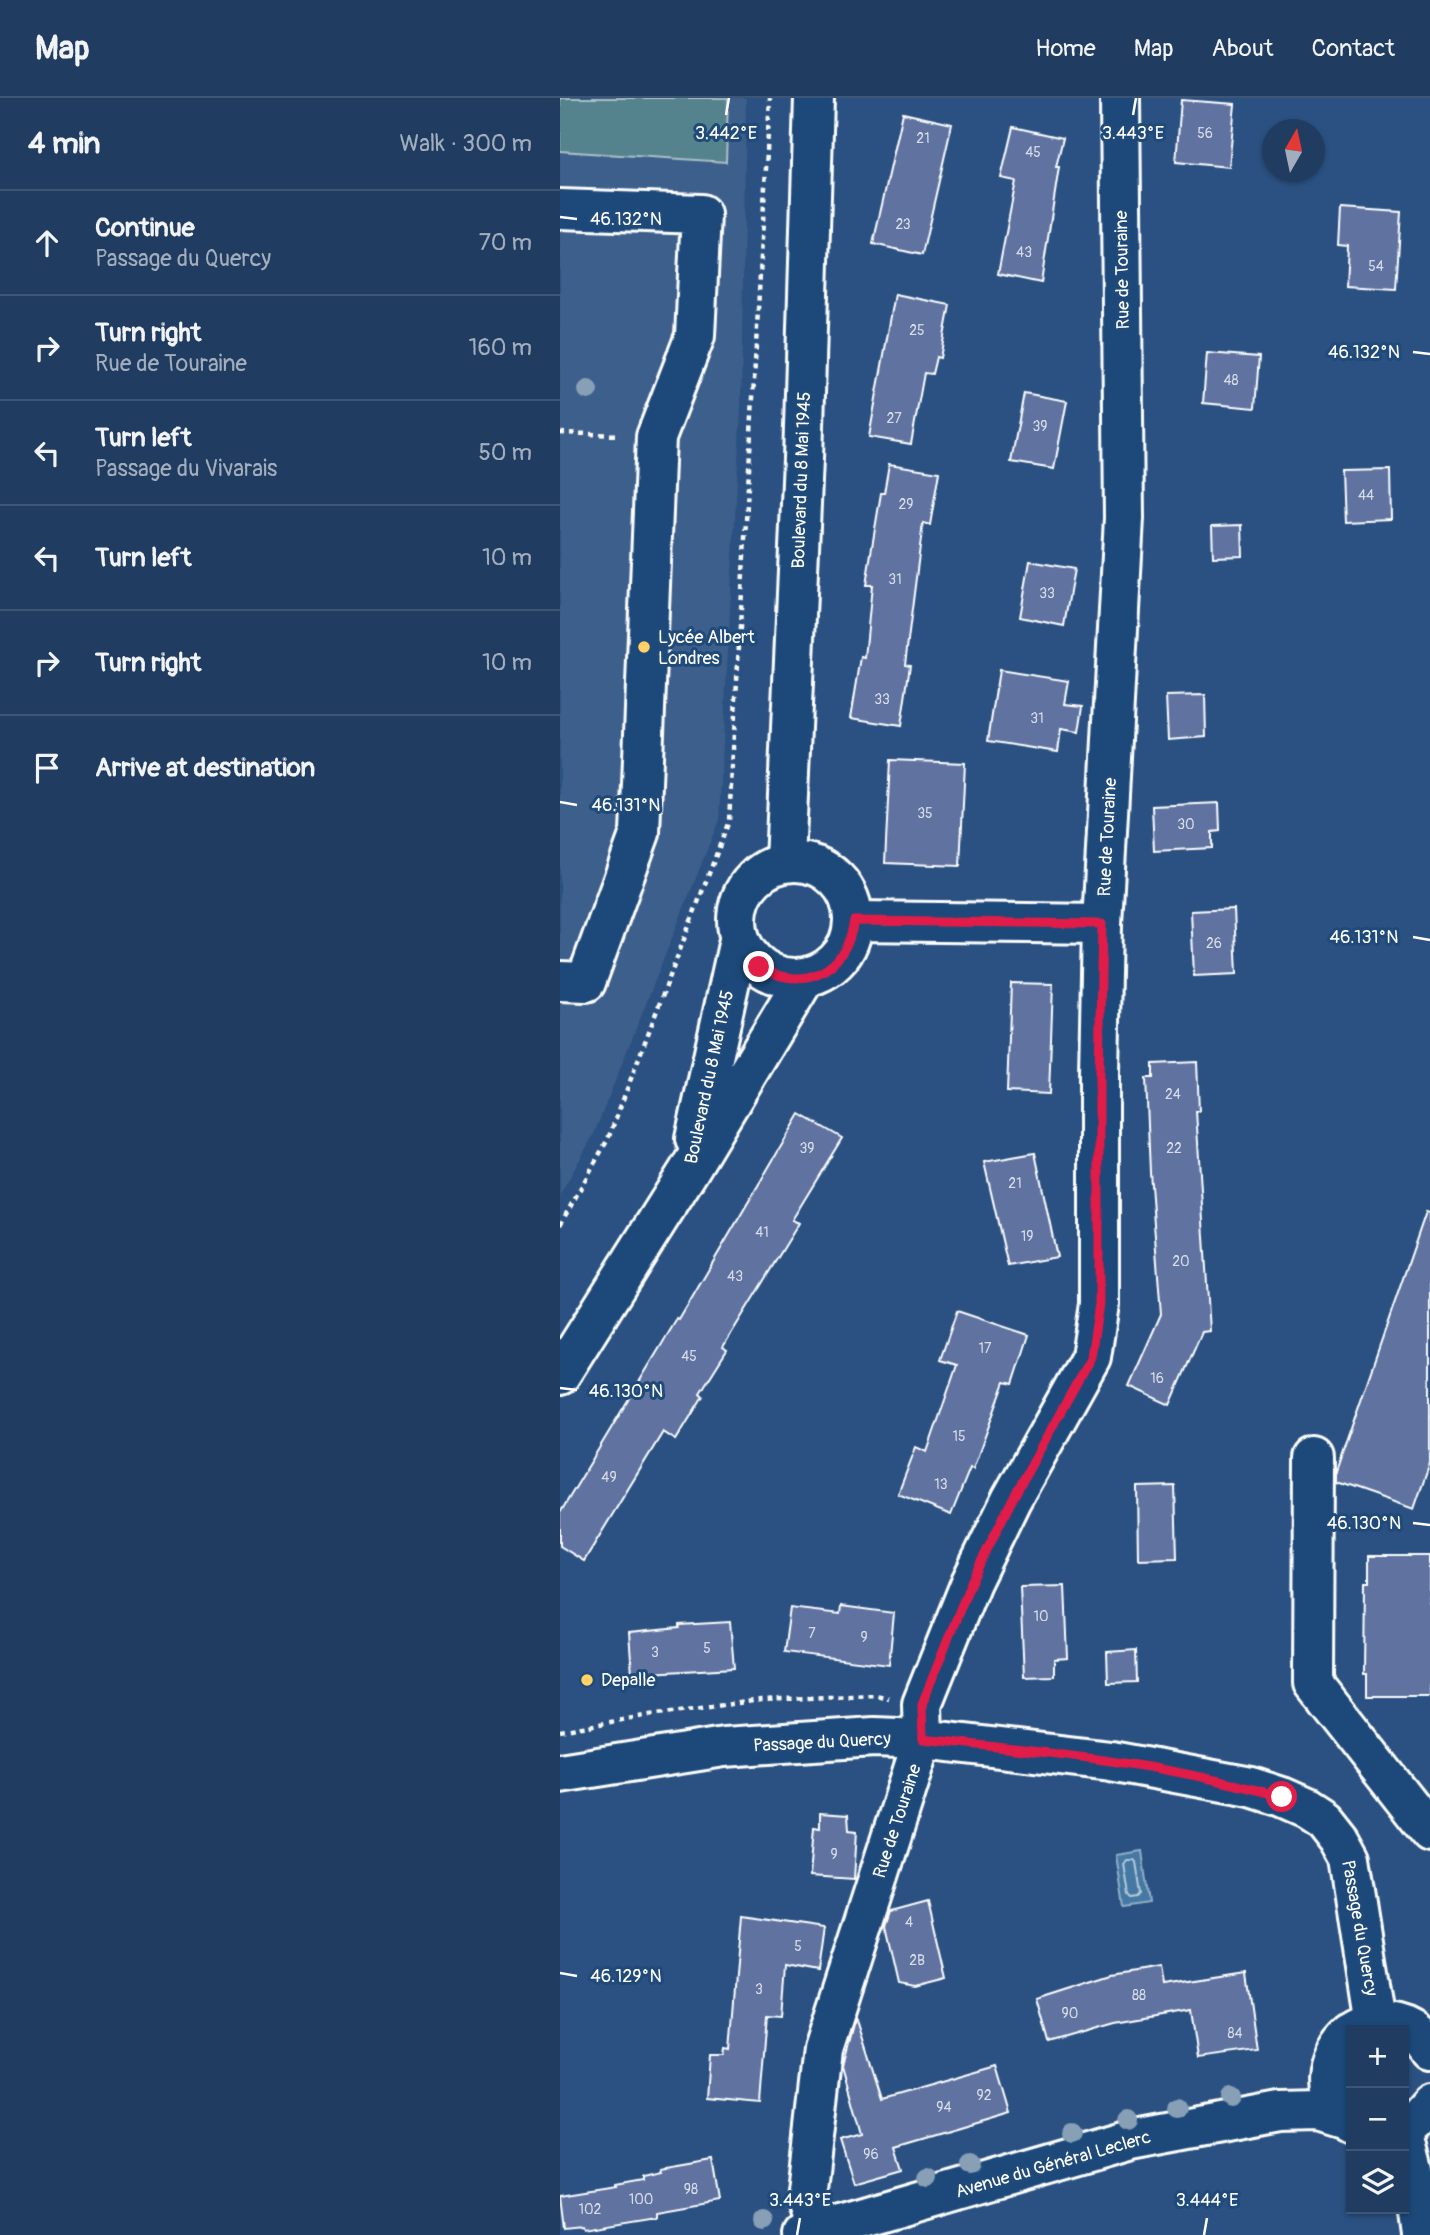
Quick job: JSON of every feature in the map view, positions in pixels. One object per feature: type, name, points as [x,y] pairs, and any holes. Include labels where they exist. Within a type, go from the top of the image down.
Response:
[{"type":"street","name":"Boulevard du 8 Mai 1945","points":[[785,862],[803,459],[814,98]]},
{"type":"street","name":"Rue de Touraine","points":[[809,2233],[806,2198],[823,2049],[923,1739],[922,1704],[971,1582],[1012,1500],[1091,1357],[1097,1331],[1102,924],[1124,519],[1120,98]]},
{"type":"street","points":[[560,209],[701,214],[695,336],[656,437],[639,834],[586,982],[560,981]]},
{"type":"street","points":[[785,862],[803,862],[820,867],[836,877],[852,905],[854,921],[850,941],[840,958],[825,971],[805,978],[781,976],[759,967],[747,955],[740,940],[736,920],[740,900],[750,883],[765,869],[785,862]]},
{"type":"street","points":[[854,921],[1102,924]]},
{"type":"street","name":"Boulevard du 8 Mai 1945","points":[[688,1172],[740,940]]},
{"type":"street","name":"Boulevard du 8 Mai 1945","points":[[560,1375],[688,1172],[805,978]]},
{"type":"street","points":[[1314,1458],[1314,1683],[1430,1832]]},
{"type":"street","name":"Passage du Quercy","points":[[560,1773],[724,1747],[874,1737],[923,1739],[1111,1761],[1251,1787],[1282,1797],[1324,1819],[1350,1858],[1361,2025]]},
{"type":"street","points":[[1379,2025],[1398,2025]]},
{"type":"street","points":[[1409,2030],[1429,2044]]},
{"type":"street","points":[[1346,2038],[1339,2043],[1328,2069],[1331,2097],[1346,2118]]},
{"type":"street","points":[[1409,2125],[1430,2104]]},
{"type":"street","name":"Avenue du Général Leclerc","points":[[809,2233],[1130,2140],[1280,2112],[1318,2111],[1346,2120]]},
{"type":"street","points":[[1408,2151],[1422,2235]]},
{"type":"path","points":[[560,1225],[608,1139],[729,821],[770,98]]},
{"type":"path","points":[[560,433],[656,437]]},
{"type":"shaded area","name":"Lycée Albert Londres","points":[[560,98],[746,98],[741,406],[719,820],[594,1134],[560,1195]]},
{"type":"green space","points":[[560,98],[728,98],[726,162],[560,151]]},
{"type":"water","points":[[1142,1851],[1149,1903],[1124,1907],[1116,1855]]},
{"type":"building","points":[[1181,100],[1235,104],[1229,167],[1176,162]]},
{"type":"building","points":[[903,113],[952,124],[922,255],[873,244]]},
{"type":"building","points":[[1013,127],[1063,138],[1056,167],[1059,167],[1041,283],[998,274],[1016,181],[1001,178]]},
{"type":"building","points":[[1340,208],[1401,212],[1396,289],[1345,286],[1347,246],[1338,245]]},
{"type":"building","points":[[895,294],[950,305],[940,358],[936,357],[932,374],[924,373],[911,444],[869,437]]},
{"type":"building","points":[[1207,353],[1259,357],[1255,408],[1203,403]]},
{"type":"building","points":[[1024,393],[1067,401],[1054,469],[1011,462]]},
{"type":"building","points":[[889,464],[939,472],[930,525],[923,523],[905,664],[910,665],[901,726],[851,718],[861,657],[865,658],[872,585],[866,585],[881,493],[884,493]]},
{"type":"building","points":[[1390,470],[1391,519],[1343,521],[1341,471]]},
{"type":"building","points":[[1242,525],[1243,556],[1213,557],[1212,526]]},
{"type":"building","points":[[1030,561],[1074,569],[1064,626],[1020,617]]},
{"type":"building","points":[[999,670],[1069,681],[1065,704],[1083,706],[1079,732],[1061,729],[1058,752],[988,741]]},
{"type":"building","points":[[1205,695],[1206,737],[1168,740],[1166,696]]},
{"type":"building","points":[[890,760],[965,763],[960,866],[885,863]]},
{"type":"building","points":[[1219,803],[1220,831],[1212,832],[1212,848],[1154,851],[1152,806]]},
{"type":"building","points":[[1234,909],[1237,974],[1194,976],[1191,911]]},
{"type":"building","points":[[1011,983],[1053,984],[1049,1094],[1007,1092]]},
{"type":"building","points":[[1197,1062],[1199,1111],[1196,1111],[1210,1331],[1202,1332],[1170,1405],[1129,1386],[1161,1314],[1146,1078],[1153,1078],[1153,1064]]},
{"type":"building","points":[[800,1114],[842,1138],[792,1220],[799,1223],[723,1347],[727,1350],[700,1393],[703,1396],[676,1440],[663,1432],[584,1561],[560,1546],[560,1513],[677,1319],[679,1320]]},
{"type":"building","points":[[1035,1153],[1057,1257],[1008,1266],[984,1162]]},
{"type":"building","points":[[1426,1212],[1430,1213],[1430,1463],[1414,1509],[1336,1482],[1336,1472]]},
{"type":"building","points":[[957,1311],[1029,1335],[1013,1384],[1005,1382],[973,1469],[970,1468],[951,1515],[898,1494],[916,1447],[927,1452],[957,1365],[940,1360]]},
{"type":"building","points":[[1175,1486],[1177,1558],[1138,1559],[1137,1487]]},
{"type":"building","points":[[1369,1556],[1430,1556],[1430,1696],[1367,1696],[1367,1674],[1364,1674],[1365,1582],[1369,1582]]},
{"type":"building","points":[[1065,1586],[1068,1658],[1054,1659],[1054,1676],[1024,1677],[1020,1587]]},
{"type":"building","points":[[841,1606],[894,1613],[889,1665],[784,1652],[790,1608],[840,1614]]},
{"type":"building","points":[[730,1622],[734,1668],[632,1674],[629,1633],[679,1628],[679,1625]]},
{"type":"building","points":[[1136,1650],[1137,1682],[1108,1683],[1107,1652]]},
{"type":"building","points":[[820,1813],[848,1815],[849,1830],[857,1831],[854,1879],[810,1876],[814,1827],[820,1828]]},
{"type":"building","points":[[928,1901],[946,1978],[915,1986],[899,1983],[886,1926],[891,1911]]},
{"type":"building","points":[[741,1916],[824,1928],[818,1971],[785,1965],[781,2016],[767,2015],[760,2103],[707,2098],[710,2055],[724,2055],[725,2048],[730,2049]]},
{"type":"building","points":[[1159,1967],[1162,1986],[1246,1973],[1257,2050],[1198,2058],[1191,2010],[1115,2023],[1049,2042],[1037,1999],[1112,1975]]},
{"type":"building","points":[[856,2017],[882,2099],[997,2066],[1011,2113],[896,2147],[903,2169],[854,2183],[840,2140],[862,2134],[843,2065]]},
{"type":"building","points":[[713,2160],[720,2201],[657,2212],[657,2217],[583,2229],[582,2226],[564,2228],[560,2196],[616,2187],[615,2185],[643,2180],[643,2176],[661,2172],[660,2169]]},
{"type":"place","name":"Lycée Albert Londres","points":[[644,647]]},
{"type":"place","name":"Depalle","points":[[587,1680]]},
{"type":"route","points":[[759,967],[773,975],[789,978],[805,978],[825,971],[840,958],[850,941],[854,921],[1102,924],[1097,1331],[1091,1357],[1077,1385],[1012,1500],[971,1582],[922,1704],[923,1739],[1111,1761],[1251,1787],[1282,1797]]}]
